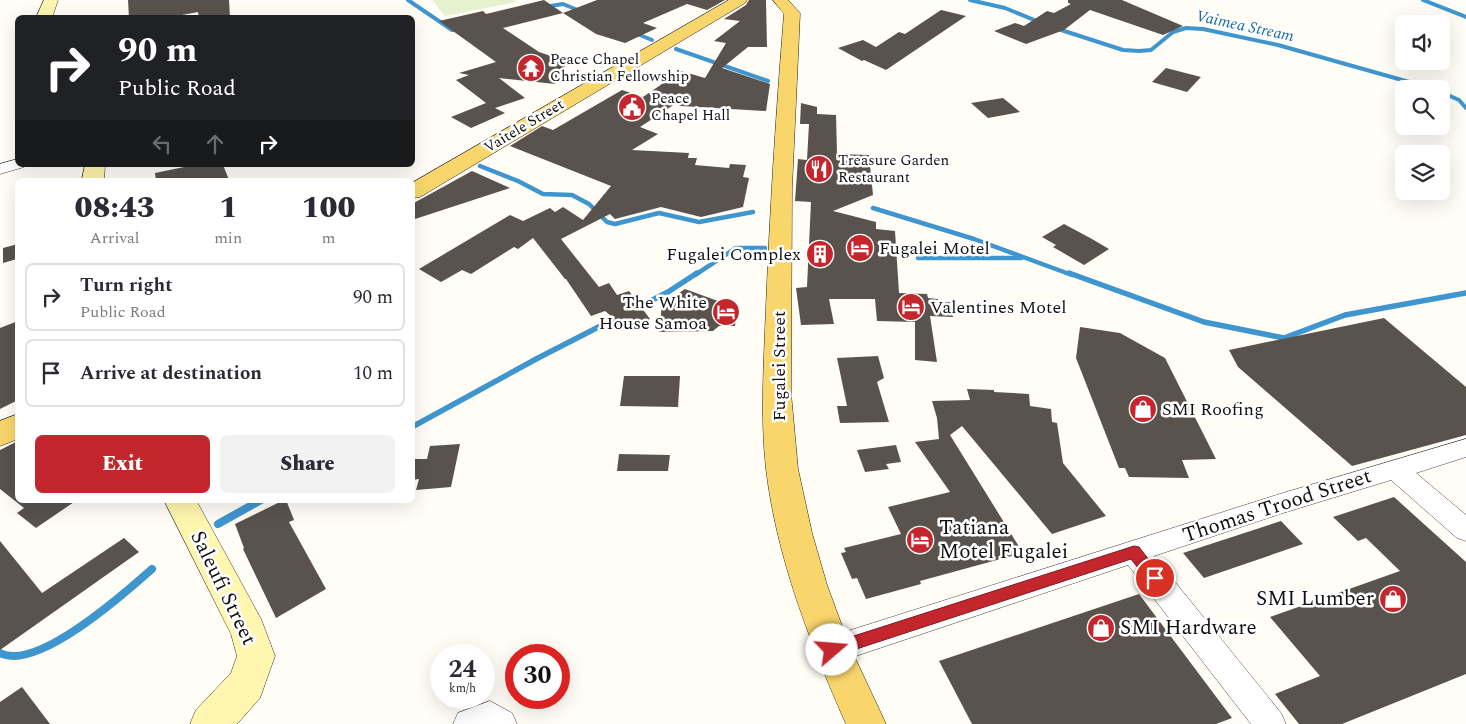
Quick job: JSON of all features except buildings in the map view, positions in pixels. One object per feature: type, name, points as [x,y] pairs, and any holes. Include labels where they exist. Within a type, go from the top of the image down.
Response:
[{"type":"main road","points":[[45,15],[51,0]]},
{"type":"main road","name":"Vaitele Street","points":[[415,190],[740,0]]},
{"type":"main road","points":[[717,13],[750,0]]},
{"type":"main road","points":[[768,0],[789,4]]},
{"type":"main road","name":"Fugalei Street","points":[[789,4],[781,188],[777,393],[782,469],[795,533],[809,585],[832,650],[866,724]]},
{"type":"main road","points":[[0,435],[15,426]]},
{"type":"main road","name":"Saleufi Street","points":[[182,503],[248,631],[256,656],[246,685],[210,724]]},
{"type":"street","points":[[0,169],[15,165]]},
{"type":"street","name":"Thomas Trood Street","points":[[832,650],[1282,503],[1466,448]]},
{"type":"street","points":[[1396,469],[1466,530]]},
{"type":"street","points":[[1134,552],[1270,724]]},
{"type":"street","points":[[468,724],[490,716],[502,724]]},
{"type":"green space","points":[[432,0],[514,0],[516,2],[445,16]]},
{"type":"waterway","points":[[408,0],[452,30],[455,30]]},
{"type":"waterway","name":"Vaimea Stream","points":[[970,0],[1005,8],[1039,22]]},
{"type":"waterway","points":[[1423,0],[1466,17]]},
{"type":"waterway","points":[[544,7],[563,4],[580,11]]},
{"type":"waterway","name":"Vaimea Stream","points":[[1055,28],[1123,50],[1139,51],[1151,50],[1173,32],[1186,28],[1203,29],[1278,45],[1402,80]]},
{"type":"waterway","points":[[635,33],[652,40]]},
{"type":"waterway","points":[[676,49],[768,81]]},
{"type":"waterway","name":"Vaimea Stream","points":[[1450,96],[1459,100],[1466,108]]},
{"type":"waterway","points":[[480,166],[518,181],[543,194],[572,195],[589,204],[607,222],[615,224],[659,213],[699,222],[753,212]]},
{"type":"waterway","points":[[873,208],[974,239],[1072,275]]},
{"type":"waterway","points":[[695,275],[736,248],[765,248]]},
{"type":"waterway","points":[[918,258],[1021,258]]},
{"type":"waterway","points":[[635,309],[668,292],[697,273]]},
{"type":"waterway","points":[[1069,273],[1204,322],[1284,338],[1345,315],[1466,293]]},
{"type":"waterway","points":[[415,425],[538,358],[620,316]]},
{"type":"waterway","points":[[218,524],[256,503]]},
{"type":"waterway","points":[[0,653],[16,656],[36,651],[57,641],[102,611],[152,569]]},
{"type":"place","name":"Peace Chapel Christian Fellowship","points":[[531,68]]},
{"type":"place","name":"Peace Chapel Hall","points":[[632,107]]},
{"type":"place","name":"Treasure Garden Restaurant","points":[[819,169]]},
{"type":"place","name":"Fugalei Motel","points":[[860,248]]},
{"type":"place","name":"Fugalei Complex","points":[[820,254]]},
{"type":"place","name":"Valentines Motel","points":[[911,307]]},
{"type":"place","name":"The White House Samoa","points":[[726,312]]},
{"type":"place","name":"SMI Roofing","points":[[1143,409]]},
{"type":"place","name":"Tatiana Motel Fugalei","points":[[920,540]]},
{"type":"place","name":"SMI Lumber","points":[[1393,599]]},
{"type":"place","name":"SMI Hardware","points":[[1101,628]]},
{"type":"route","points":[[832,650],[1134,552],[1155,578]]}]
